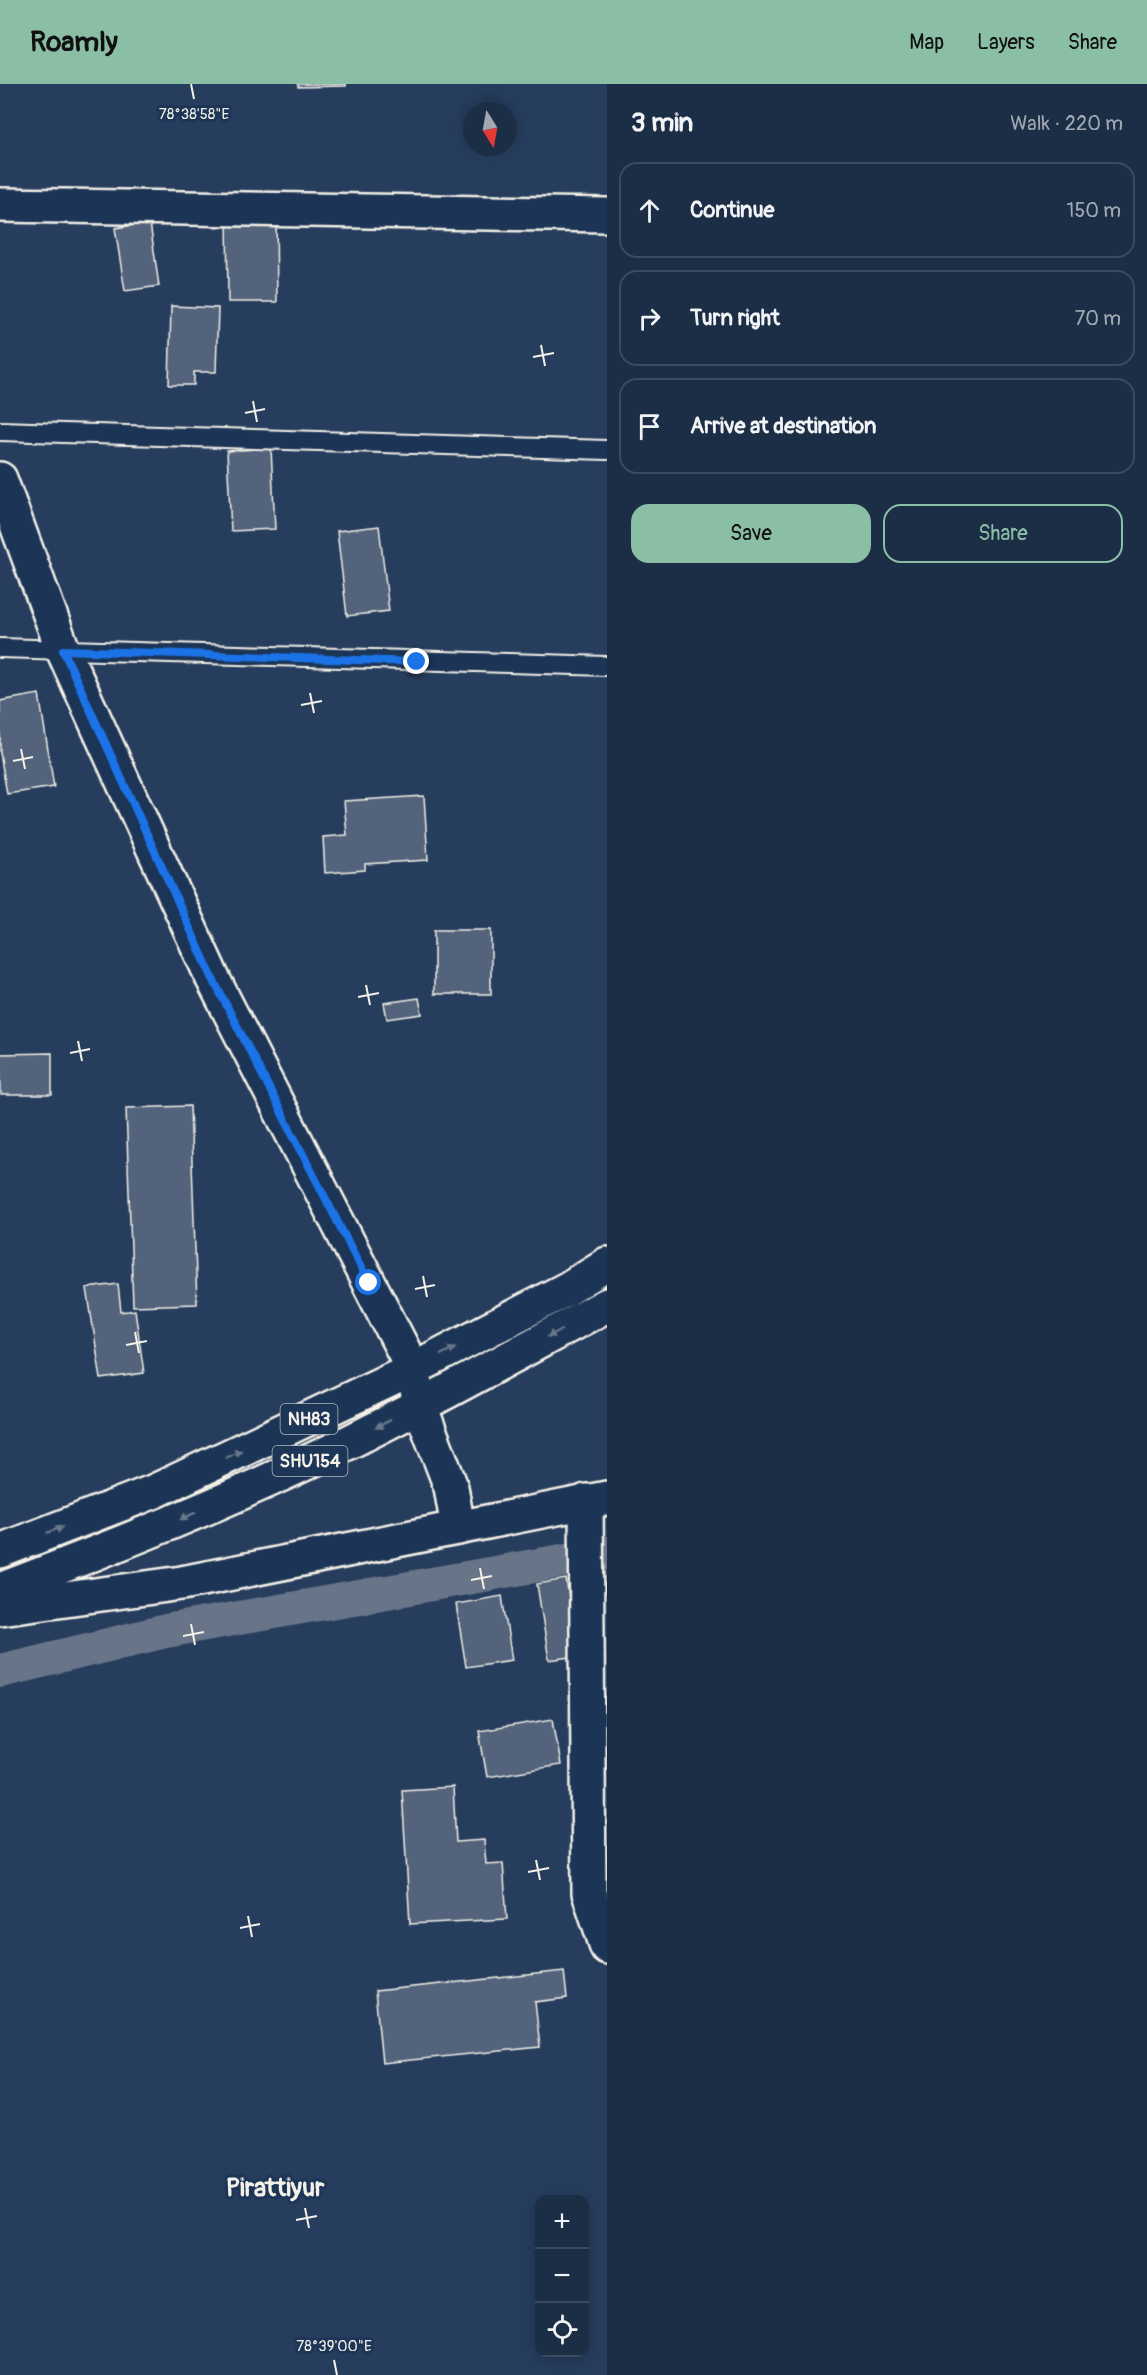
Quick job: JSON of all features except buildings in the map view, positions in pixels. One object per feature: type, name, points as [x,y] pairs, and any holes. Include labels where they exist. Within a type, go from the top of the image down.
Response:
[{"type":"main road","points":[[0,205],[607,215]]},
{"type":"main road","points":[[0,479],[63,650],[213,979],[413,1370],[420,1406],[451,1487],[458,1528]]},
{"type":"main road","name":"NH83","points":[[0,1551],[155,1491],[413,1370],[567,1289],[607,1264]]},
{"type":"main road","name":"SHU154","points":[[0,1590],[147,1534],[295,1468],[420,1406],[607,1305]]},
{"type":"main road","points":[[0,1608],[182,1583],[596,1500],[586,1534],[590,1893],[607,1947]]},
{"type":"lane","points":[[0,430],[607,450]]},
{"type":"lane","points":[[0,648],[607,666]]},
{"type":"waterway","points":[[0,1671],[166,1631],[607,1553]]},
{"type":"district","name":"Pirattiyur","points":[[275,2188]]},
{"type":"route","points":[[369,1283],[213,979],[63,650],[417,662]]}]
